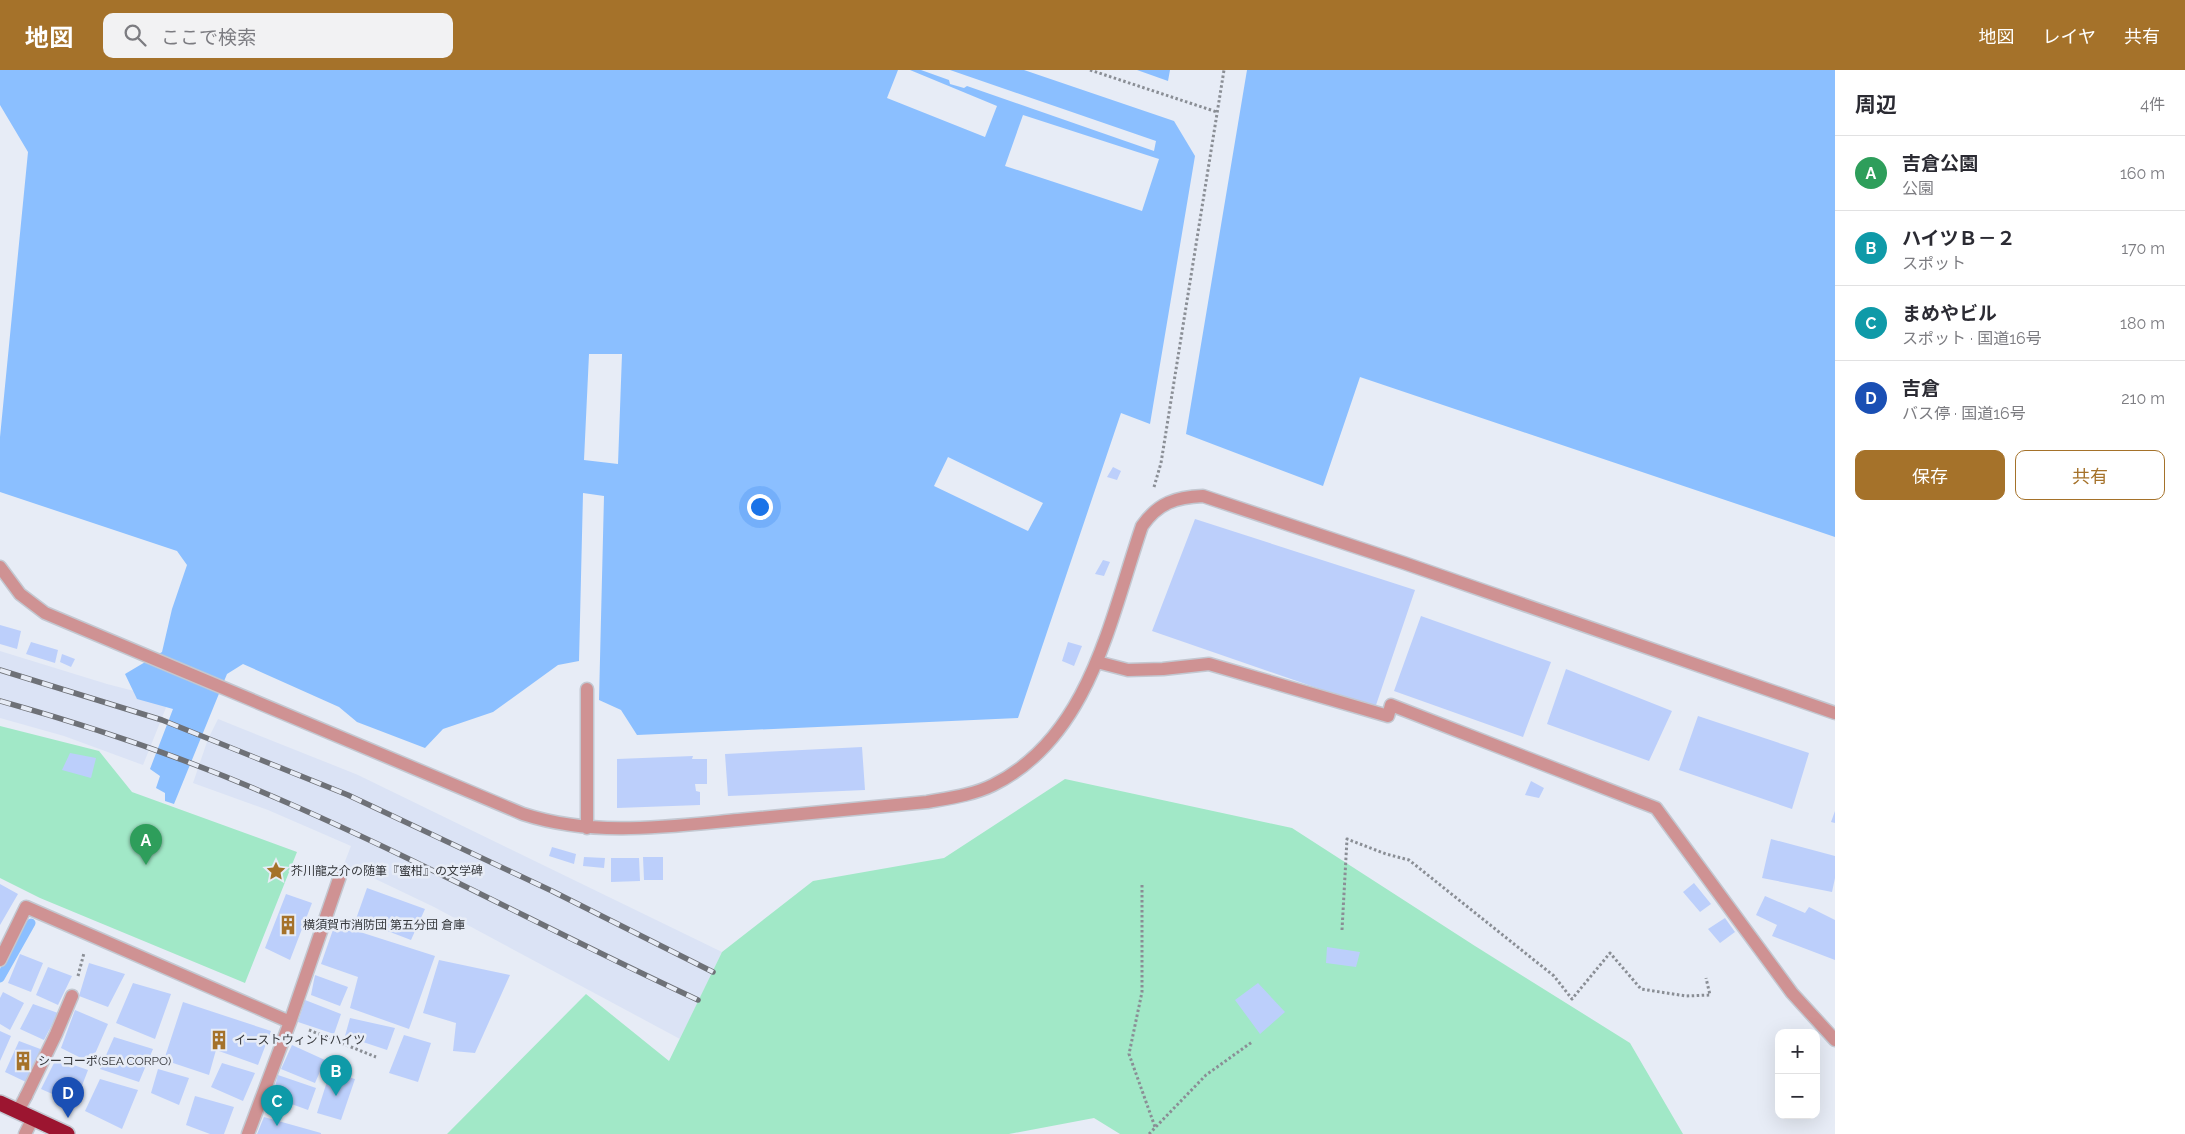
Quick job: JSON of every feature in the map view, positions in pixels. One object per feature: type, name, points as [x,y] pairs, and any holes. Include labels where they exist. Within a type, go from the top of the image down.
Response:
[{"type":"highway","points":[[0,1103],[67,1134]]},
{"type":"street","points":[[0,567],[20,594],[45,613],[523,814],[547,822],[587,828],[644,829],[927,802],[980,790],[993,785],[1016,771],[1054,737],[1074,709],[1097,662],[1142,526],[1156,509],[1172,500],[1186,496],[1203,496],[1835,713]]},
{"type":"street","points":[[1097,662],[1128,670],[1163,669],[1209,664],[1388,716],[1391,705],[1656,808],[1792,993],[1835,1040]]},
{"type":"street","points":[[587,689],[587,828]]},
{"type":"street","points":[[248,1134],[290,1022],[341,873]]},
{"type":"street","points":[[0,960],[26,907],[290,1022]]},
{"type":"street","points":[[18,1111],[56,1034],[72,996]]},
{"type":"street","points":[[26,1134],[33,1118]]},
{"type":"path","points":[[1090,70],[1217,112]]},
{"type":"path","points":[[1153,490],[1161,462],[1224,70]]},
{"type":"path","points":[[1342,930],[1347,839],[1386,854],[1410,860],[1554,976],[1572,999],[1610,953],[1641,989],[1686,996],[1710,995],[1706,978]]},
{"type":"path","points":[[1142,885],[1142,992],[1129,1054],[1155,1127]]},
{"type":"path","points":[[72,996],[83,955],[92,936]]},
{"type":"path","points":[[290,1022],[376,1057]]},
{"type":"path","points":[[1149,1134],[1206,1075],[1252,1042]]},
{"type":"shaded area","points":[[0,651],[107,684],[169,700],[143,765],[64,736],[0,718]]},
{"type":"shaded area","points":[[218,719],[358,775],[722,952],[680,1039],[434,907],[344,864],[351,846],[268,810],[193,783],[208,739]]},
{"type":"green space","points":[[0,726],[99,751],[132,792],[297,852],[245,983],[40,898],[0,878]]},
{"type":"green space","points":[[1065,779],[1292,828],[1630,1043],[1683,1134],[1120,1134],[1094,1118],[1009,1134],[447,1134],[586,994],[669,1061],[722,952],[813,881],[944,858]]},
{"type":"water","points":[[0,70],[898,70],[887,98],[985,137],[997,106],[910,70],[921,70],[949,80],[950,84],[964,88],[967,86],[1154,151],[1156,141],[950,70],[1024,70],[1174,121],[1195,156],[1150,424],[1121,413],[1018,718],[637,735],[621,710],[599,700],[604,496],[583,493],[579,661],[558,665],[493,712],[443,729],[425,748],[357,722],[339,707],[243,664],[227,674],[174,804],[165,801],[165,793],[156,788],[160,776],[150,769],[173,709],[137,699],[125,674],[162,652],[172,609],[187,565],[177,551],[0,492],[0,437],[28,152],[0,105]],"holes":[[[1023,115],[1159,159],[1142,211],[1005,166]],[[589,354],[622,354],[618,464],[584,460]],[[948,457],[1043,503],[1028,531],[934,486]]]},
{"type":"water","points":[[1137,70],[1170,70],[1168,81]]},
{"type":"water","points":[[1247,70],[1835,70],[1835,537],[1360,377],[1323,486],[1186,434]]},
{"type":"building","points":[[1113,467],[1121,471],[1117,480],[1107,477]]},
{"type":"building","points":[[1195,519],[1415,590],[1375,708],[1152,631]]},
{"type":"building","points":[[1103,560],[1110,562],[1104,576],[1095,574]]},
{"type":"building","points":[[1421,616],[1551,662],[1523,737],[1394,691]]},
{"type":"building","points":[[0,625],[21,631],[17,649],[0,644]]},
{"type":"building","points":[[31,642],[58,650],[55,663],[26,654]]},
{"type":"building","points":[[1068,642],[1082,646],[1074,666],[1062,661]]},
{"type":"building","points":[[62,654],[75,659],[71,667],[60,662]]},
{"type":"building","points":[[1566,669],[1672,711],[1649,761],[1547,724]]},
{"type":"building","points":[[1698,716],[1809,753],[1792,809],[1679,770]]},
{"type":"building","points":[[862,747],[865,790],[728,796],[725,754]]},
{"type":"building","points":[[70,753],[96,758],[91,778],[62,770]]},
{"type":"building","points":[[693,756],[692,759],[707,759],[707,784],[695,784],[696,791],[700,792],[700,805],[617,808],[617,759]]},
{"type":"building","points":[[1531,781],[1544,788],[1539,798],[1525,795]]},
{"type":"building","points":[[1835,811],[1835,823],[1831,822]]},
{"type":"building","points":[[1771,839],[1835,856],[1835,878],[1832,892],[1762,878]]},
{"type":"building","points":[[552,847],[576,854],[574,864],[549,856]]},
{"type":"building","points":[[584,857],[605,858],[604,868],[583,866]]},
{"type":"building","points":[[643,857],[663,857],[663,880],[644,880]]},
{"type":"building","points":[[611,858],[639,858],[640,881],[611,882]]},
{"type":"building","points":[[1694,883],[1711,904],[1700,912],[1683,892]]},
{"type":"building","points":[[0,884],[18,894],[0,925]]},
{"type":"building","points":[[367,888],[425,909],[411,940],[356,919]]},
{"type":"building","name":"横須賀市消防団 第五分団 倉庫","points":[[286,894],[312,903],[290,960],[265,948]]},
{"type":"building","points":[[1765,896],[1805,913],[1809,907],[1835,920],[1835,960],[1772,936],[1777,925],[1756,915]]},
{"type":"building","points":[[1725,918],[1735,932],[1720,943],[1708,929]]},
{"type":"building","points":[[335,924],[435,956],[409,1029],[350,1008],[358,977],[321,964]]},
{"type":"building","points":[[1327,947],[1360,952],[1356,967],[1326,963]]},
{"type":"building","points":[[20,954],[43,963],[31,992],[8,983]]},
{"type":"building","points":[[439,960],[510,975],[475,1053],[453,1051],[456,1023],[423,1013]]},
{"type":"building","points":[[89,963],[125,974],[108,1007],[79,996]]},
{"type":"building","points":[[48,967],[72,976],[58,1005],[36,995]]},
{"type":"building","points":[[315,975],[348,987],[340,1006],[311,995]]},
{"type":"building","points":[[133,983],[171,994],[155,1039],[116,1023]]},
{"type":"building","points":[[1258,983],[1285,1012],[1260,1034],[1235,1000]]},
{"type":"building","points":[[3,992],[24,1003],[10,1030],[0,1024],[0,998]]},
{"type":"building","points":[[305,1000],[341,1014],[334,1034],[298,1022]]},
{"type":"building","name":"イーストウィンドハイツ","points":[[183,1002],[271,1031],[258,1065],[216,1050],[209,1075],[164,1060]]},
{"type":"building","points":[[33,1004],[58,1013],[44,1040],[20,1029]]},
{"type":"building","points":[[75,1010],[108,1024],[91,1063],[61,1048]]},
{"type":"building","points":[[350,1018],[395,1028],[387,1050],[345,1036]]},
{"type":"building","points":[[0,1031],[11,1036],[0,1061]]},
{"type":"building","points":[[404,1035],[431,1043],[418,1082],[389,1073]]},
{"type":"building","points":[[114,1037],[153,1049],[139,1082],[100,1069]]},
{"type":"building","name":"シーコーポ(SEA CORPO)","points":[[19,1041],[43,1050],[26,1082],[5,1072]]},
{"type":"building","points":[[292,1045],[325,1060],[315,1083],[281,1069]]},
{"type":"building","points":[[56,1059],[88,1070],[75,1104],[41,1089]]},
{"type":"building","points":[[222,1063],[255,1073],[243,1101],[211,1087]]},
{"type":"building","points":[[158,1069],[189,1078],[179,1105],[151,1093]]},
{"type":"building","points":[[330,1072],[355,1079],[341,1120],[317,1113]]},
{"type":"building","points":[[278,1075],[316,1088],[308,1110],[272,1097]]},
{"type":"building","points":[[100,1079],[138,1090],[122,1129],[85,1111]]},
{"type":"building","points":[[195,1096],[234,1107],[224,1134],[210,1134],[186,1125]]},
{"type":"building","points":[[264,1117],[321,1133],[321,1134],[257,1134]]},
{"type":"waterway","points":[[0,978],[31,923]]},
{"type":"railway","points":[[0,670],[162,720],[348,795],[552,891],[713,972]]},
{"type":"railway","points":[[0,701],[70,721],[138,744],[207,769],[274,797],[434,871],[698,1000]]},
{"type":"place","name":"吉倉公園","points":[[146,865]]},
{"type":"place","name":"芥川龍之介の随筆『蜜柑』の文学碑","points":[[276,871]]},
{"type":"place","name":"横須賀市消防団 第五分団 倉庫","points":[[288,925]]},
{"type":"place","name":"イーストウィンドハイツ","points":[[219,1040]]},
{"type":"place","name":"シーコーポ(SEA CORPO)","points":[[23,1061]]},
{"type":"place","name":"ハイツＢ－２","points":[[336,1096]]},
{"type":"place","name":"吉倉","points":[[68,1118]]},
{"type":"place","name":"まめやビル","points":[[277,1126]]}]
